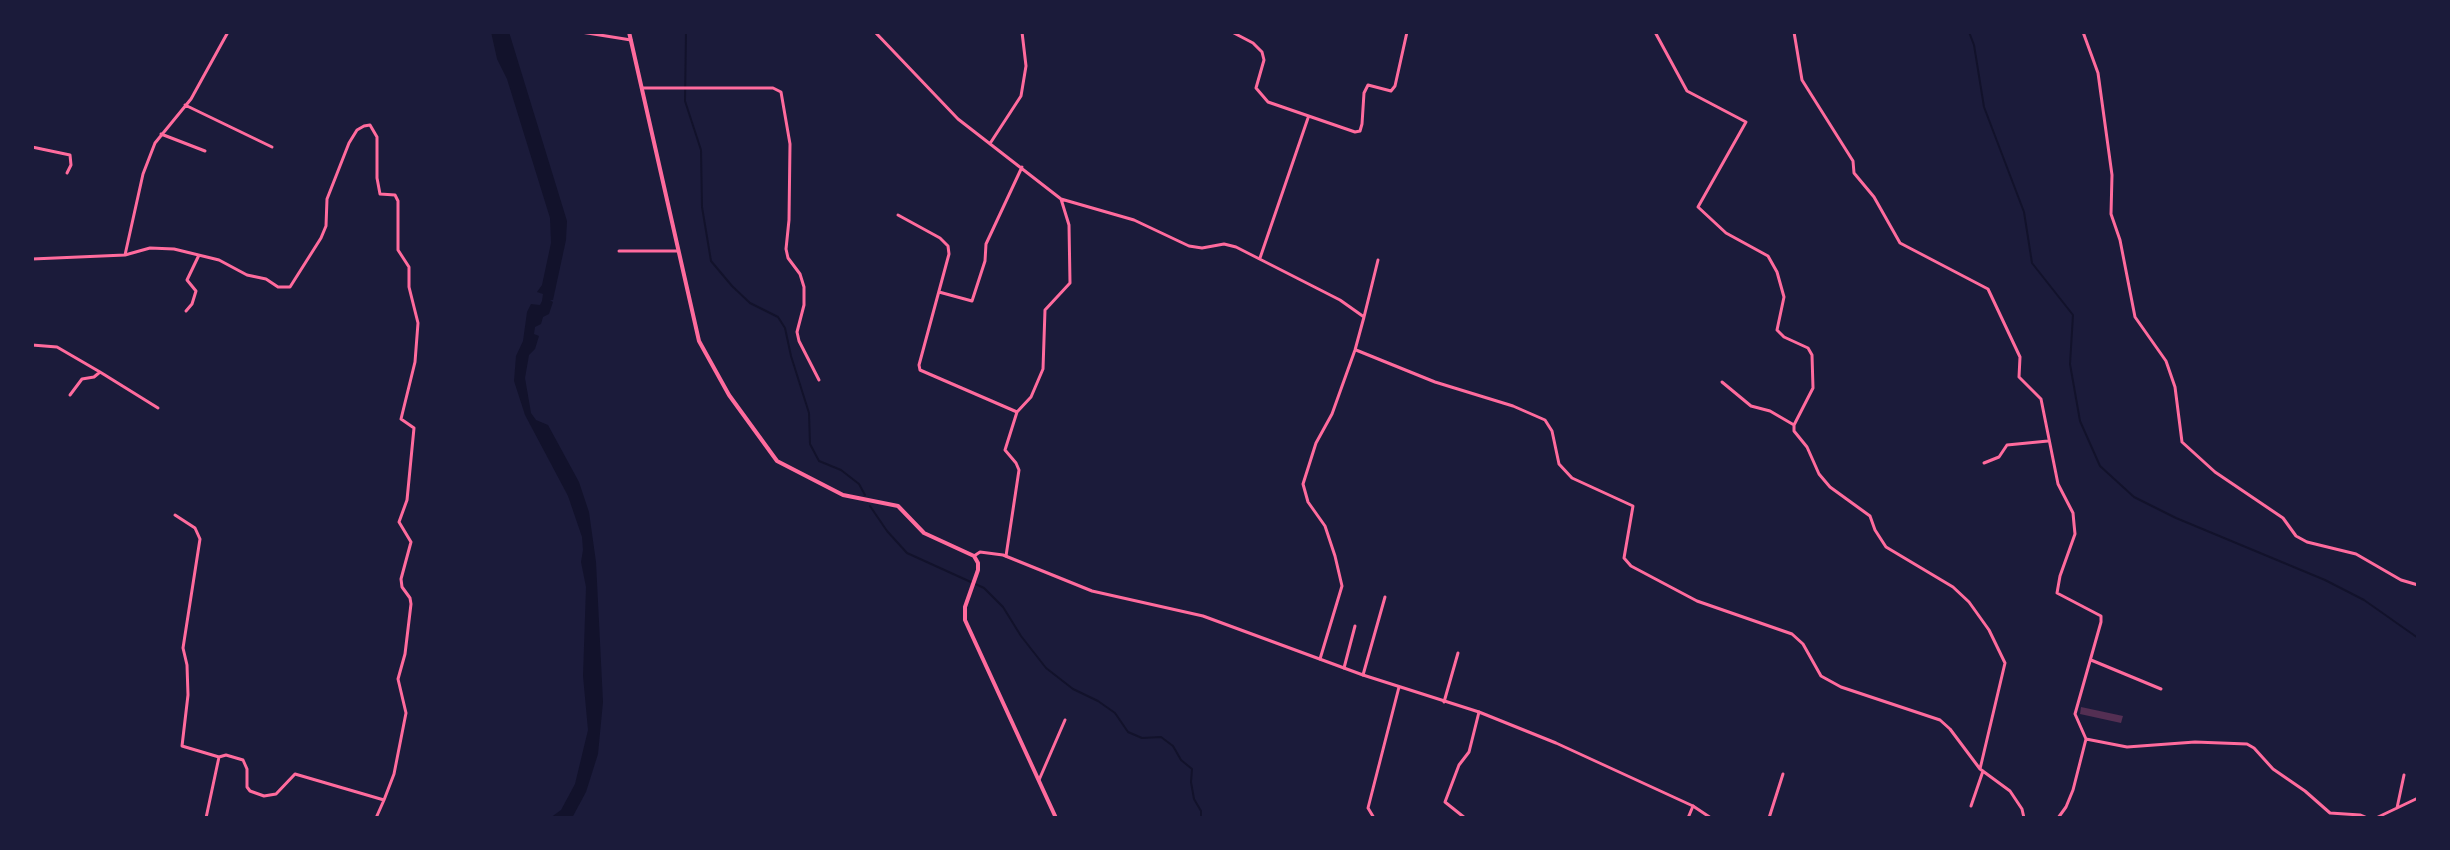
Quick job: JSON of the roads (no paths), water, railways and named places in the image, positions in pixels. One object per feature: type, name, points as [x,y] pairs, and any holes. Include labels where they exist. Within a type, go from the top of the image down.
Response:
[{"type":"main road","points":[[629,32],[699,341],[729,395],[777,461],[843,495],[898,506],[924,533],[974,556],[978,563],[977,575],[965,607],[965,620],[1056,818]]},
{"type":"street","points":[[125,255],[143,174],[161,134],[185,105],[228,32]]},
{"type":"street","points":[[581,32],[631,40]]},
{"type":"street","points":[[875,32],[958,119],[1061,199],[1134,220],[1189,246],[1202,248],[1224,244],[1260,258],[1340,300],[1364,317]]},
{"type":"street","points":[[990,142],[1021,96],[1026,66],[1022,32]]},
{"type":"street","points":[[1232,32],[1253,43],[1262,52],[1264,60],[1256,84],[1258,93],[1268,102],[1308,118],[1360,131],[1364,93],[1368,85],[1373,84],[1387,91],[1395,86],[1407,32]]},
{"type":"street","points":[[1655,32],[1687,91],[1747,124],[1698,209],[1726,233],[1768,256],[1777,272],[1784,297],[1777,330],[1812,352],[1813,388],[1794,425],[1794,432],[1807,447],[1819,474],[1830,487],[1870,516],[1886,547],[1959,592],[2000,649],[2005,663],[1971,806]]},
{"type":"street","points":[[1794,32],[1802,80],[1853,161],[1854,173],[1874,197],[1900,243],[1988,289],[2020,357],[2019,377],[2041,399],[2058,484],[2073,513],[2075,534],[2057,593],[2101,616],[2075,714],[2086,739],[2073,790],[2058,818]]},
{"type":"street","points":[[2083,32],[2098,73],[2112,175],[2111,214],[2120,240],[2135,317],[2166,361],[2175,387],[2182,442],[2215,472],[2283,518],[2296,536],[2307,542],[2356,554],[2401,580],[2418,585]]},
{"type":"street","points":[[641,88],[773,88],[781,92],[790,144],[786,249],[804,287],[804,305],[797,332],[799,341],[819,380]]},
{"type":"street","points":[[185,105],[272,147]]},
{"type":"street","points":[[1260,258],[1308,118]]},
{"type":"street","points":[[32,259],[125,255],[150,248],[219,260],[278,287],[290,287],[326,226],[327,199],[349,143],[357,130],[364,126],[370,125],[374,129],[377,137],[378,187],[380,194],[395,195],[398,201],[398,250],[409,267],[409,287],[418,323],[415,362],[401,419],[414,428],[407,500],[399,522],[411,542],[401,579],[411,604],[405,654],[398,679],[406,713],[394,774],[376,818]]},
{"type":"street","points":[[161,134],[205,151]]},
{"type":"street","points":[[32,147],[70,155],[71,165],[67,173]]},
{"type":"street","points":[[939,292],[972,301],[985,261],[986,244],[1022,167]]},
{"type":"street","points":[[1006,556],[1019,470],[1005,450],[1017,412],[1031,397],[1043,369],[1045,310],[1070,283],[1069,225],[1061,199]]},
{"type":"street","points":[[898,215],[940,238],[948,246],[949,254],[920,370],[1017,412]]},
{"type":"street","points":[[619,251],[678,251]]},
{"type":"street","points":[[186,311],[196,291],[187,280],[199,255]]},
{"type":"street","points":[[1320,659],[1342,586],[1325,526],[1308,502],[1303,484],[1316,443],[1332,414],[1355,350],[1378,260]]},
{"type":"street","points":[[32,345],[57,347],[158,408]]},
{"type":"street","points":[[1355,350],[1545,420],[1552,431],[1559,464],[1572,478],[1633,506],[1624,558],[1631,566],[1697,601],[1792,634],[1803,644],[1821,676],[1841,687],[1940,720],[1982,770],[2010,791],[2024,818]]},
{"type":"street","points":[[70,395],[82,379],[94,377],[100,372]]},
{"type":"street","points":[[1722,382],[1751,406],[1770,411],[1794,425]]},
{"type":"street","points":[[1984,463],[1999,457],[2007,445],[2048,441]]},
{"type":"street","points":[[175,515],[195,528],[200,539],[183,648],[188,695],[182,746],[219,757],[226,755],[243,760],[247,769],[247,787],[264,796],[276,794],[295,774],[384,800]]},
{"type":"street","points":[[974,556],[980,552],[1006,556],[1092,591],[1203,616],[1363,675],[1479,712],[1556,743],[1693,806],[1711,818]]},
{"type":"street","points":[[1363,675],[1385,597]]},
{"type":"street","points":[[1344,668],[1355,626]]},
{"type":"street","points":[[1444,702],[1458,653]]},
{"type":"street","points":[[2091,660],[2161,689]]},
{"type":"street","points":[[1374,818],[1368,808],[1399,687]]},
{"type":"street","points":[[1465,818],[1445,802],[1459,765],[1469,752],[1479,712]]},
{"type":"street","points":[[1039,780],[1065,720]]},
{"type":"street","points":[[2086,739],[2127,747],[2195,742],[2247,744],[2273,769],[2330,813],[2367,818]]},
{"type":"street","points":[[206,818],[219,757]]},
{"type":"street","points":[[1769,818],[1783,774]]},
{"type":"street","points":[[2397,808],[2404,775]]},
{"type":"street","points":[[2376,818],[2418,798]]},
{"type":"street","points":[[1688,818],[1693,806]]},
{"type":"waterway","points":[[686,32],[685,101],[701,150],[702,207],[711,261],[750,303],[778,317],[785,328],[809,413],[810,444],[819,461],[841,470],[859,484],[865,495]]},
{"type":"waterway","points":[[1969,32],[1984,107],[2024,212],[2032,263],[2073,315],[2070,364],[2080,421],[2100,466],[2134,497],[2176,518],[2325,580],[2364,600],[2418,638]]},
{"type":"waterway","points":[[870,506],[907,553],[984,588],[1003,607],[1046,668],[1073,689],[1115,713],[1128,732],[1142,738],[1161,737],[1173,746],[1181,760],[1192,769],[1194,799],[1201,811],[1201,818]]}]
